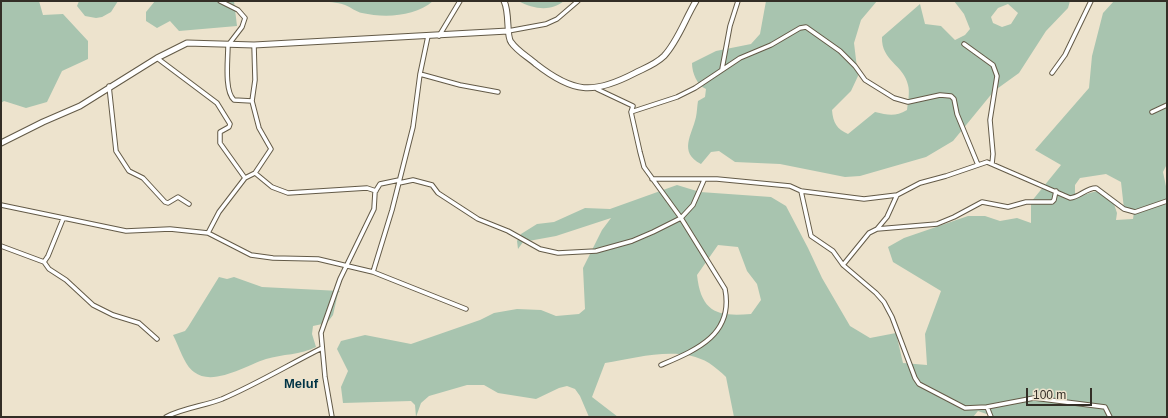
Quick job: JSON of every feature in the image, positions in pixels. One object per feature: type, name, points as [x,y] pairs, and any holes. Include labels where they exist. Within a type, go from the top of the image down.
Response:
[{"type":"street","points":[[220,1],[238,10],[245,18],[242,26],[228,45],[230,96],[234,100],[252,101]]},
{"type":"street","points":[[439,36],[460,1]]},
{"type":"street","points":[[504,1],[507,9],[510,42],[550,75],[570,86],[597,89],[633,106],[631,112],[641,157],[652,179],[681,218],[721,282],[727,301],[718,331],[712,338],[690,353],[661,365]]},
{"type":"street","points":[[1,143],[43,122],[80,106],[109,86],[157,58],[187,43],[254,45],[439,36],[508,30],[546,24],[557,19],[578,1]]},
{"type":"street","points":[[597,89],[631,76],[664,56],[696,1]]},
{"type":"street","points":[[722,68],[730,26],[738,1]]},
{"type":"street","points":[[1052,73],[1065,55],[1090,1]]},
{"type":"street","points":[[631,112],[677,97],[695,88],[722,68],[740,58],[772,45],[800,28],[806,27],[840,51],[855,66],[865,80],[894,98],[908,102],[940,95],[951,96],[954,99],[957,114],[978,165]]},
{"type":"street","points":[[373,272],[413,127],[420,74],[428,36]]},
{"type":"street","points":[[964,44],[993,65],[996,70],[997,76],[990,120],[993,154],[992,164]]},
{"type":"street","points":[[208,233],[218,212],[245,178],[255,173],[271,149],[259,128],[252,101],[255,80],[254,45]]},
{"type":"street","points":[[157,58],[222,108],[230,124],[229,127],[220,132],[220,143],[245,178]]},
{"type":"street","points":[[420,74],[460,85],[498,92]]},
{"type":"street","points":[[109,86],[115,148],[127,169],[143,178],[165,202],[168,203],[178,197],[189,204]]},
{"type":"street","points":[[1152,112],[1167,105]]},
{"type":"street","points":[[652,179],[704,180],[790,186],[801,191],[864,199],[897,195],[920,183],[987,162],[1056,191],[1064,196],[1075,197],[1090,188],[1096,188],[1124,209],[1135,212],[1167,201]]},
{"type":"street","points":[[255,173],[272,187],[288,193],[368,188],[376,191]]},
{"type":"street","points":[[332,417],[321,338],[323,327],[346,266],[372,214],[376,202],[376,191],[380,184],[413,180],[432,185],[438,193],[478,219],[508,231],[540,249],[558,253],[596,251],[653,232],[681,218],[692,205],[704,180]]},
{"type":"street","points":[[801,191],[811,236],[833,252],[844,265],[884,302],[892,317],[915,378],[919,384],[965,408],[1034,398],[1105,407],[1110,417]]},
{"type":"street","points":[[844,265],[869,233],[877,229],[937,224],[982,202],[1008,207],[1031,202],[1052,202],[1056,191]]},
{"type":"street","points":[[877,229],[891,210],[897,195]]},
{"type":"street","points":[[1,205],[126,231],[170,229],[208,233],[251,255],[273,258],[318,259],[373,272],[466,309]]},
{"type":"street","points":[[44,262],[48,256],[63,219]]},
{"type":"street","points":[[1,246],[44,262],[49,269],[66,280],[93,305],[113,315],[139,323],[157,339]]},
{"type":"street","points":[[166,417],[180,411],[208,404],[249,387],[322,348]]},
{"type":"street","points":[[987,406],[992,417]]},
{"type":"green space","points":[[1,1],[39,1],[43,15],[63,14],[88,41],[88,59],[62,71],[47,102],[26,108],[4,101],[1,103]]},
{"type":"green space","points":[[79,1],[118,1],[111,12],[102,17],[96,18],[85,16],[77,6]]},
{"type":"green space","points":[[155,1],[234,1],[237,26],[179,31],[170,21],[157,28],[146,21],[146,12]]},
{"type":"green space","points":[[320,1],[433,1],[417,10],[389,16],[371,15],[358,12],[342,4]]},
{"type":"green space","points":[[518,1],[564,1],[553,7],[542,8],[530,6]]},
{"type":"green space","points":[[766,1],[877,1],[861,20],[854,43],[858,76],[851,91],[832,110],[833,119],[836,125],[848,134],[875,112],[891,115],[899,114],[907,110],[909,91],[906,78],[885,52],[882,37],[920,4],[925,24],[941,26],[955,40],[965,35],[970,29],[964,14],[954,1],[1070,1],[1068,8],[1046,31],[1019,73],[994,91],[953,141],[926,157],[860,176],[845,177],[780,164],[735,162],[719,151],[711,152],[701,164],[690,154],[688,143],[696,117],[698,101],[705,97],[706,89],[700,85],[696,78],[692,63],[716,51],[751,44],[760,34]],"holes":[[[1008,4],[1018,13],[1011,24],[1002,27],[993,23],[991,17],[998,8]]]},
{"type":"green space","points":[[1114,1],[1167,1],[1167,164],[1163,172],[1167,191],[1167,417],[995,417],[978,411],[973,417],[734,417],[726,377],[709,363],[685,355],[671,354],[658,354],[605,363],[592,397],[618,417],[589,417],[580,396],[575,389],[567,386],[559,388],[536,399],[498,393],[484,385],[467,385],[429,396],[421,403],[416,417],[415,405],[411,401],[343,403],[341,387],[348,371],[337,349],[341,341],[365,335],[411,344],[480,320],[494,313],[517,309],[541,310],[556,316],[579,314],[585,309],[583,268],[602,230],[611,218],[556,236],[523,242],[518,249],[517,241],[521,234],[537,224],[554,222],[585,208],[610,209],[677,185],[700,192],[771,197],[786,206],[822,278],[850,326],[870,338],[896,333],[903,363],[927,365],[925,334],[941,291],[893,262],[888,247],[904,238],[968,216],[985,216],[1000,221],[1017,218],[1031,223],[1031,202],[1061,165],[1035,150],[1089,88],[1092,56],[1103,13]],"holes":[[[1106,174],[1121,182],[1124,209],[1134,212],[1133,219],[1116,220],[1117,213],[1112,198],[1097,191],[1075,197],[1075,185],[1080,178]],[[718,245],[738,247],[747,271],[757,284],[761,300],[751,314],[739,315],[720,313],[713,310],[702,297],[697,275]]]},
{"type":"green space","points":[[219,277],[227,279],[234,277],[262,287],[340,291],[338,293],[333,315],[327,323],[313,326],[312,334],[316,347],[304,352],[272,357],[240,370],[220,376],[202,376],[194,372],[187,365],[173,335],[185,331]]},
{"type":"district","name":"Meluf","points":[[301,384]]}]
